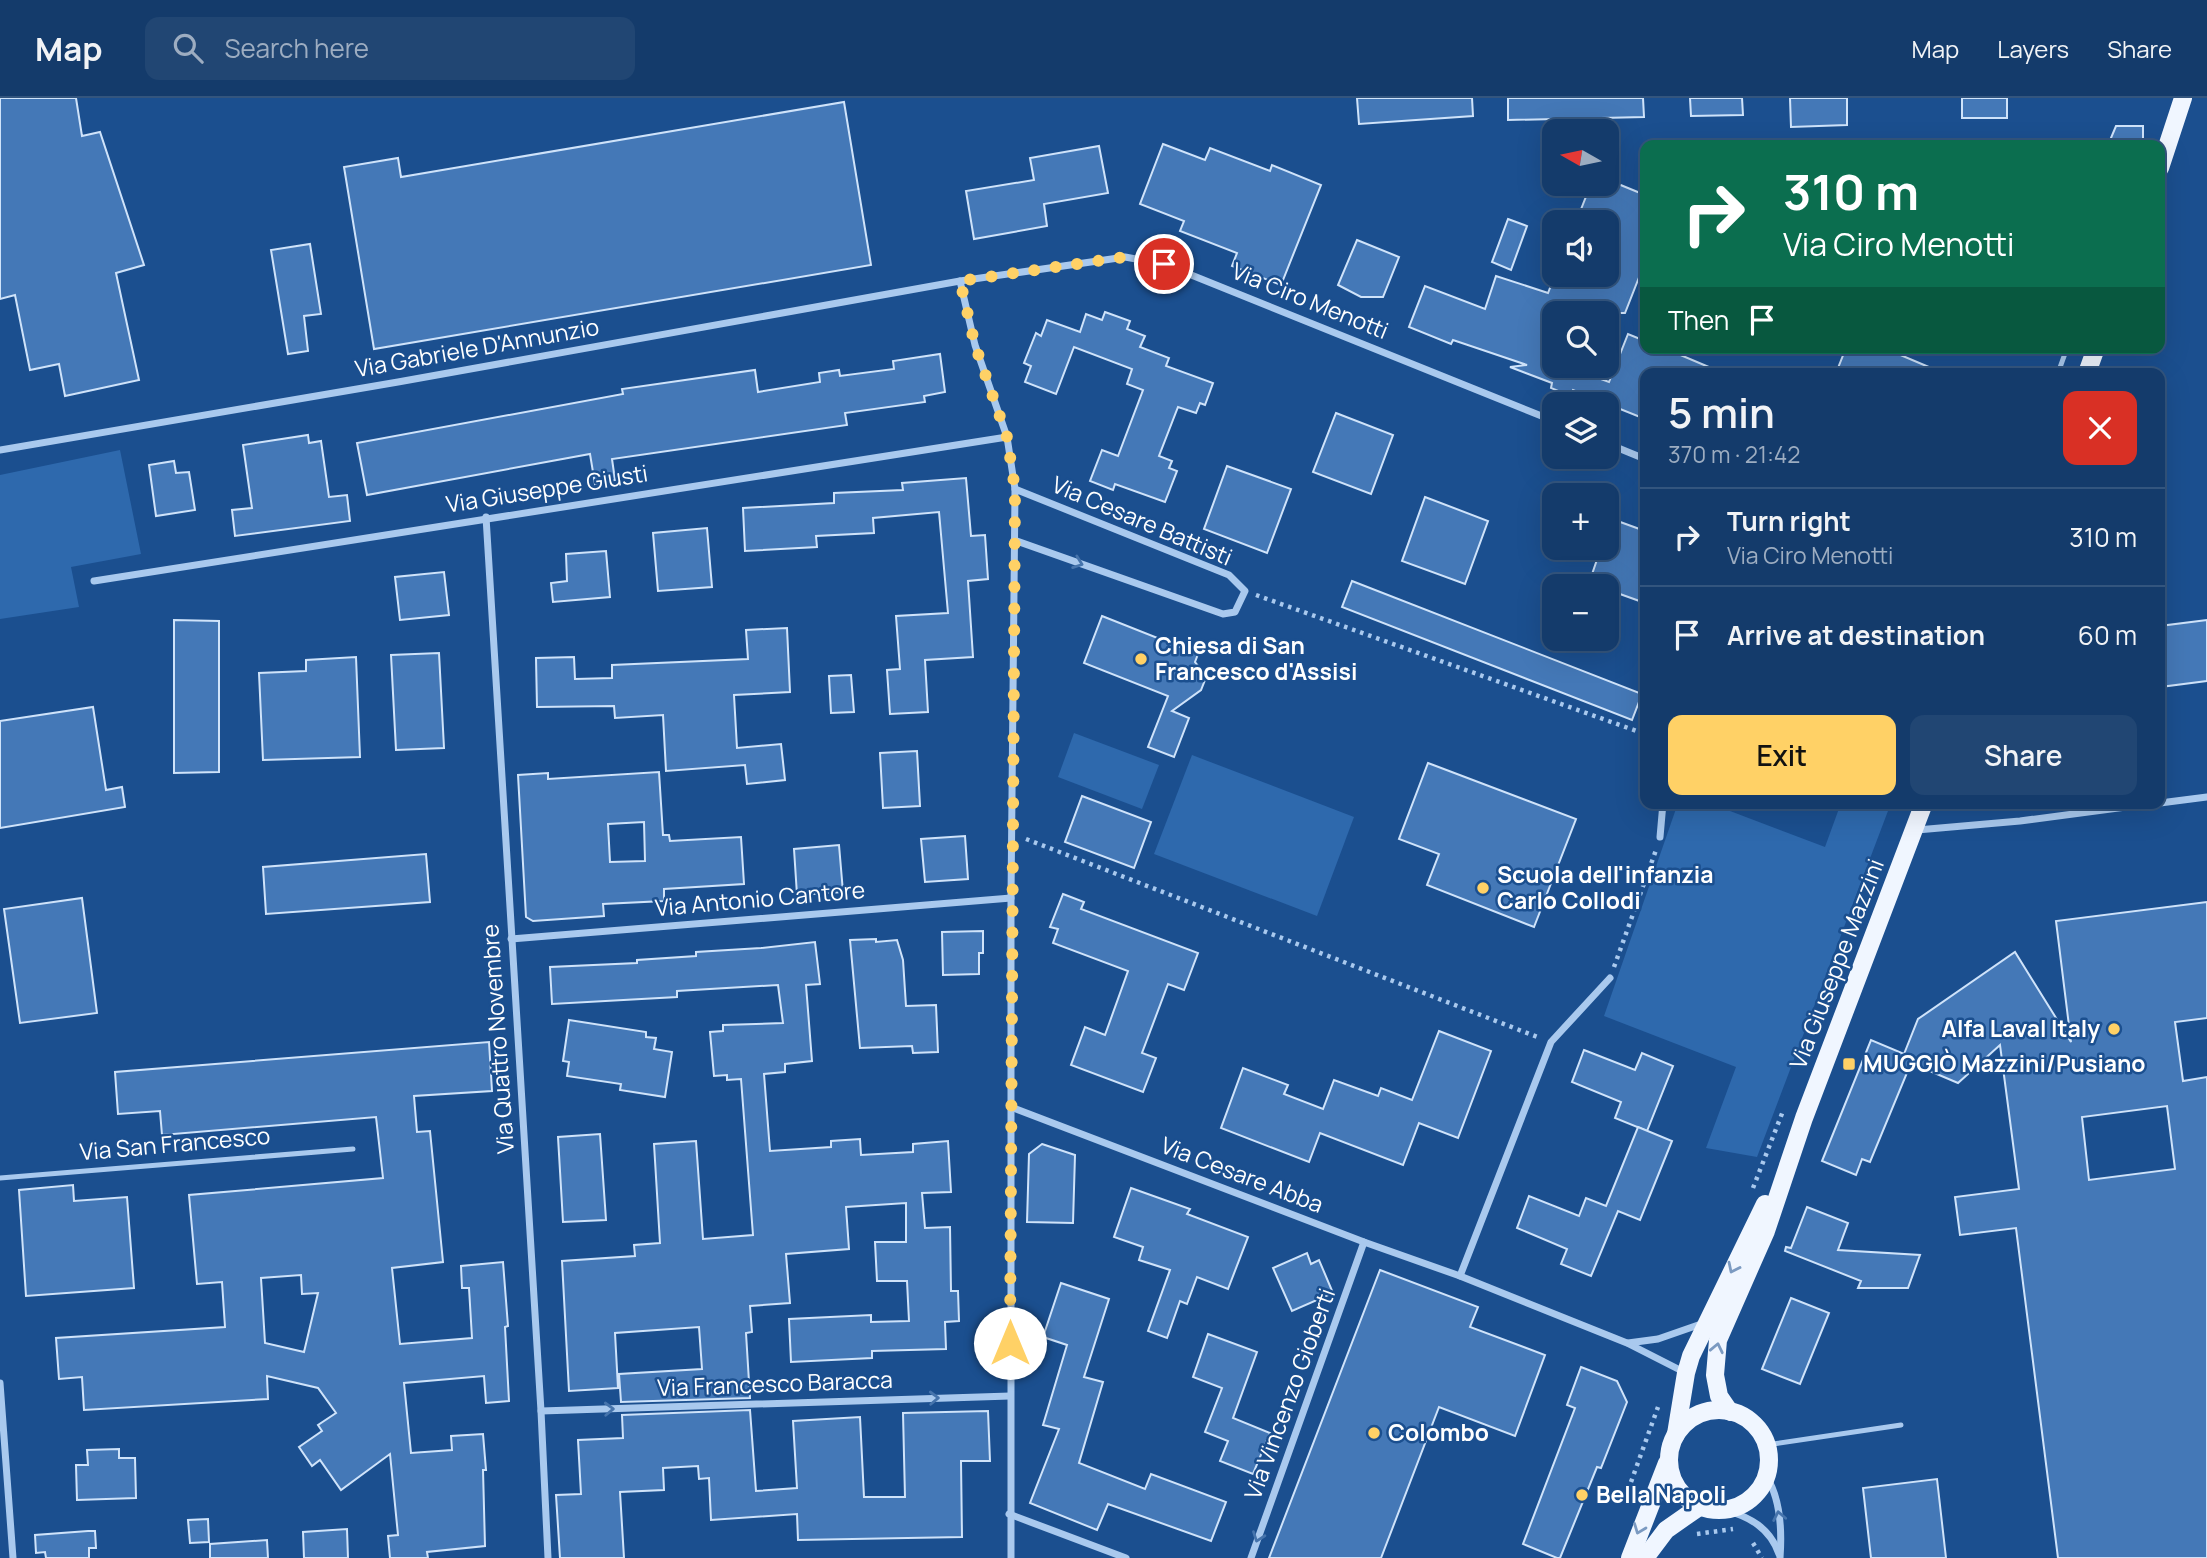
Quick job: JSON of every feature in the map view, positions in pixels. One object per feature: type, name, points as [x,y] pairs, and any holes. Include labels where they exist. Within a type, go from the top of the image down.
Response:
[{"type":"main road","points":[[2165,153],[2183,98]]},
{"type":"main road","name":"Via Giuseppe Mazzini","points":[[1730,1412],[1722,1404],[1716,1384],[1714,1362],[1718,1340],[1766,1231],[1796,1141],[1922,809]]},
{"type":"main road","name":"Via Giuseppe Mazzini","points":[[1675,1435],[1686,1373],[1706,1322],[1796,1141]]},
{"type":"main road","points":[[1630,1558],[1645,1514],[1665,1471],[1668,1456],[1675,1435],[1687,1421],[1713,1410],[1744,1417],[1756,1427],[1766,1445],[1769,1463],[1760,1489],[1751,1499],[1740,1506],[1715,1511],[1699,1507],[1686,1499],[1675,1486],[1669,1470],[1668,1456]]},
{"type":"main road","points":[[1645,1558],[1666,1530],[1699,1507]]},
{"type":"street","name":"Via Ciro Menotti","points":[[960,281],[1125,257],[1164,264],[1261,301],[1542,417]]},
{"type":"street","name":"Via Cesare Battisti","points":[[960,281],[979,356],[1007,437],[1015,489],[1010,1107],[1011,1558]]},
{"type":"street","name":"Via Gabriele D'Annunzio","points":[[0,450],[960,281]]},
{"type":"street","name":"Via Giuseppe Giusti","points":[[94,581],[485,517],[1007,437]]},
{"type":"street","points":[[1619,448],[1640,457]]},
{"type":"street","name":"Via Cesare Battisti","points":[[1014,540],[1223,614],[1235,612],[1245,591],[1229,576],[1015,489]]},
{"type":"street","name":"Via Quattro Novembre","points":[[485,517],[548,1558]]},
{"type":"street","points":[[2165,802],[2207,797]]},
{"type":"street","points":[[1660,837],[1662,809]]},
{"type":"street","points":[[1914,830],[2020,821],[2112,809]]},
{"type":"street","name":"Via Antonio Cantore","points":[[511,939],[1011,898]]},
{"type":"street","points":[[1460,1276],[1551,1042],[1610,978]]},
{"type":"street","name":"Via Cesare Abba","points":[[1010,1107],[1460,1276],[1627,1343],[1686,1373]]},
{"type":"street","name":"Via Vincenzo Gioberti","points":[[1251,1558],[1364,1242]]},
{"type":"street","points":[[1627,1343],[1658,1339],[1706,1322]]},
{"type":"street","points":[[0,1383],[13,1558]]},
{"type":"street","name":"Via Francesco Baracca","points":[[541,1411],[1010,1396]]},
{"type":"street","points":[[1766,1476],[1774,1493],[1781,1523],[1780,1558]]},
{"type":"street","points":[[1725,1510],[1750,1519],[1764,1529],[1780,1558]]},
{"type":"street","points":[[1009,1514],[1126,1558]]},
{"type":"lane","name":"Via San Francesco","points":[[0,1178],[353,1149]]},
{"type":"lane","points":[[1766,1445],[1901,1425]]},
{"type":"path","points":[[1245,591],[1640,732]]},
{"type":"path","points":[[1013,834],[1551,1042]]},
{"type":"path","points":[[1610,978],[1660,837]]},
{"type":"path","points":[[1750,1196],[1783,1110]]},
{"type":"path","points":[[1631,1482],[1663,1395]]},
{"type":"shaded area","points":[[120,450],[141,554],[71,567],[79,607],[0,619],[0,475]]},
{"type":"shaded area","points":[[1074,733],[1159,765],[1142,809],[1058,777]]},
{"type":"shaded area","points":[[1192,755],[1354,817],[1317,916],[1154,854]]},
{"type":"shaded area","points":[[1676,809],[1725,809],[1825,847],[1839,809],[1889,809],[1757,1157],[1706,1148],[1736,1067],[1604,1016]]},
{"type":"building","points":[[0,98],[76,98],[82,136],[100,132],[144,265],[116,273],[139,380],[65,396],[59,364],[30,370],[15,295],[0,299]]},
{"type":"building","points":[[1357,98],[1472,98],[1473,116],[1359,124]]},
{"type":"building","points":[[1508,98],[1643,98],[1644,117],[1508,120]]},
{"type":"building","points":[[1690,98],[1742,98],[1743,115],[1691,116]]},
{"type":"building","points":[[1790,98],[1847,98],[1847,125],[1791,127]]},
{"type":"building","points":[[1962,98],[2007,98],[2007,118],[1962,118]]},
{"type":"building","points":[[844,102],[871,265],[374,349],[344,167],[398,158],[401,177]]},
{"type":"building","points":[[2116,126],[2143,126],[2143,140],[2110,140]]},
{"type":"building","points":[[1163,144],[1205,160],[1210,148],[1270,171],[1272,165],[1321,185],[1281,285],[1232,266],[1237,253],[1180,231],[1184,221],[1140,204]]},
{"type":"building","points":[[1099,146],[1108,193],[1044,204],[1047,226],[974,239],[966,191],[1034,180],[1030,158]]},
{"type":"building","points":[[1619,184],[1640,193],[1640,275],[1625,313],[1619,313],[1619,301],[1542,301],[1542,378],[1598,378],[1609,382],[1611,378],[1619,378],[1619,357],[1628,334],[1640,339],[1640,354],[1678,354],[1711,368],[1640,368],[1640,417],[1619,409],[1619,392],[1560,392],[1551,388],[1552,383],[1510,367],[1527,365],[1453,340],[1451,344],[1409,327],[1425,286],[1485,309],[1496,276],[1548,293],[1550,287],[1619,287],[1619,210],[1581,210],[1586,196],[1619,196]]},
{"type":"building","points":[[1508,219],[1527,226],[1511,270],[1492,262]]},
{"type":"building","points":[[1357,240],[1399,257],[1383,297],[1361,297],[1338,285]]},
{"type":"building","points":[[310,244],[321,314],[304,316],[308,351],[288,354],[271,250]]},
{"type":"building","points":[[1105,312],[1130,321],[1127,329],[1145,336],[1140,347],[1169,358],[1166,366],[1213,383],[1205,405],[1200,403],[1196,413],[1178,407],[1159,456],[1172,461],[1169,468],[1177,471],[1165,502],[1115,484],[1113,490],[1090,481],[1102,450],[1118,456],[1143,390],[1127,384],[1132,369],[1074,347],[1056,394],[1025,382],[1031,366],[1024,363],[1036,333],[1041,336],[1047,320],[1080,332],[1086,314],[1102,320]]},
{"type":"building","points":[[940,354],[945,392],[924,396],[925,402],[845,413],[847,425],[612,459],[615,480],[595,484],[590,454],[367,495],[357,443],[623,394],[622,389],[755,370],[758,392],[820,382],[819,373],[839,370],[840,376],[894,369],[893,361]]},
{"type":"building","points":[[1844,354],[1898,354],[1931,368],[1838,368]]},
{"type":"building","points":[[1336,413],[1393,435],[1371,494],[1313,472]]},
{"type":"building","points":[[308,435],[309,443],[321,441],[329,497],[347,495],[350,521],[235,536],[232,510],[252,508],[243,445]]},
{"type":"building","points":[[174,461],[176,473],[189,472],[195,510],[156,516],[149,465]]},
{"type":"building","points":[[1227,466],[1291,489],[1267,553],[1204,529]]},
{"type":"building","points":[[966,478],[971,536],[985,535],[988,579],[968,581],[973,657],[925,660],[928,712],[890,714],[887,670],[900,669],[896,616],[948,613],[939,512],[873,518],[874,533],[816,536],[817,547],[745,551],[743,508],[834,503],[834,493],[903,490],[902,483]]},
{"type":"building","points":[[1425,497],[1488,521],[1465,584],[1402,561]]},
{"type":"building","points":[[1619,522],[1640,529],[1640,601],[1619,594],[1619,574],[1592,574],[1597,560],[1619,560]]},
{"type":"building","points":[[707,528],[712,587],[658,591],[653,533]]},
{"type":"building","points":[[606,551],[610,597],[553,602],[551,583],[567,581],[566,554]]},
{"type":"building","points":[[444,572],[449,615],[400,620],[395,577]]},
{"type":"building","points":[[1352,581],[1640,693],[1640,699],[1632,720],[1342,607]]},
{"type":"building","name":"Chiesa di San Francesco d'Assisi","points":[[1102,616],[1198,654],[1195,662],[1203,672],[1205,680],[1201,690],[1172,711],[1189,718],[1174,757],[1148,747],[1168,696],[1084,663]]},
{"type":"building","points":[[174,620],[219,621],[219,772],[174,773]]},
{"type":"building","points":[[2207,620],[2207,681],[2165,686],[2165,625]]},
{"type":"building","points":[[787,628],[790,692],[734,695],[737,748],[781,744],[785,780],[747,784],[745,765],[666,771],[663,715],[615,718],[614,706],[537,707],[536,658],[574,657],[575,679],[612,678],[612,665],[748,659],[746,630]]},
{"type":"building","points":[[439,653],[444,748],[396,750],[391,655]]},
{"type":"building","points":[[356,657],[360,757],[263,760],[259,673],[306,671],[306,660]]},
{"type":"building","points":[[851,675],[854,712],[831,713],[829,676]]},
{"type":"building","points":[[93,707],[106,790],[122,787],[125,807],[0,828],[0,721]]},
{"type":"building","points":[[917,751],[920,806],[883,808],[880,753]]},
{"type":"building","points":[[1428,763],[1576,819],[1534,927],[1427,885],[1439,854],[1399,839]]},
{"type":"building","points":[[659,772],[663,835],[669,835],[670,841],[741,837],[744,884],[664,889],[664,901],[603,904],[604,916],[533,921],[526,917],[518,775],[548,773],[548,779]],"holes":[[[644,822],[645,861],[610,862],[608,824]]]},
{"type":"building","points":[[1082,796],[1151,822],[1134,868],[1065,842]]},
{"type":"building","points":[[965,836],[968,879],[925,882],[921,839]]},
{"type":"building","points":[[839,845],[843,892],[797,895],[794,849]]},
{"type":"building","points":[[426,854],[430,902],[266,914],[263,867]]},
{"type":"building","points":[[1063,894],[1084,902],[1081,909],[1198,953],[1184,990],[1168,984],[1142,1053],[1156,1058],[1143,1092],[1071,1065],[1085,1027],[1105,1035],[1128,971],[1053,943],[1058,929],[1050,927]]},
{"type":"building","points":[[82,898],[97,1013],[20,1023],[4,909]]},
{"type":"building","points":[[2207,902],[2207,1018],[2175,1022],[2183,1081],[2207,1077],[2207,1558],[2058,1558],[2016,1228],[1960,1235],[1955,1197],[2019,1189],[2000,1045],[1958,1083],[1911,1063],[1870,1162],[1862,1159],[1856,1175],[1822,1161],[1871,1040],[1904,1054],[1918,1019],[2015,952],[2071,1042],[2056,921]],"holes":[[[2167,1106],[2175,1169],[2089,1180],[2082,1117]]]},
{"type":"building","points":[[983,931],[979,974],[943,975],[942,932]]},
{"type":"building","points":[[876,939],[876,942],[897,940],[903,960],[906,1006],[936,1005],[938,1052],[913,1053],[912,1046],[860,1048],[850,940]]},
{"type":"building","points":[[815,942],[820,984],[806,985],[812,1061],[785,1064],[785,1072],[764,1074],[770,1151],[831,1147],[831,1141],[860,1139],[861,1155],[913,1152],[913,1144],[948,1141],[951,1192],[922,1193],[925,1228],[950,1227],[951,1291],[958,1291],[959,1321],[945,1322],[946,1349],[872,1351],[872,1358],[791,1362],[789,1319],[871,1315],[871,1322],[909,1321],[907,1281],[877,1281],[875,1242],[906,1242],[906,1203],[846,1207],[849,1249],[786,1254],[790,1303],[750,1306],[752,1332],[746,1333],[750,1398],[621,1402],[619,1374],[702,1369],[699,1327],[615,1333],[618,1388],[569,1391],[562,1261],[635,1256],[634,1245],[660,1243],[654,1144],[696,1141],[703,1239],[753,1235],[741,1079],[727,1080],[727,1075],[714,1076],[710,1032],[723,1031],[723,1025],[783,1023],[778,985],[677,991],[677,997],[552,1004],[550,967],[637,963],[637,960],[696,956],[696,952]]},
{"type":"building","points":[[569,1020],[646,1032],[646,1037],[656,1038],[654,1049],[672,1052],[665,1097],[620,1090],[621,1084],[567,1076],[569,1062],[563,1061]]},
{"type":"building","points":[[1439,1031],[1491,1051],[1458,1138],[1419,1123],[1403,1165],[1320,1133],[1309,1162],[1221,1128],[1243,1068],[1288,1085],[1284,1094],[1323,1109],[1334,1080],[1378,1096],[1381,1088],[1412,1100]]},
{"type":"building","points":[[489,1042],[492,1091],[414,1096],[417,1132],[430,1131],[443,1262],[392,1268],[400,1344],[472,1338],[469,1288],[462,1288],[461,1266],[503,1262],[508,1326],[505,1327],[509,1401],[486,1403],[484,1376],[404,1383],[411,1453],[452,1450],[451,1436],[483,1434],[486,1470],[483,1470],[485,1546],[427,1552],[428,1558],[390,1558],[388,1536],[398,1535],[390,1454],[341,1490],[320,1460],[312,1466],[299,1447],[322,1431],[318,1425],[336,1413],[318,1388],[267,1376],[268,1399],[84,1410],[82,1377],[59,1379],[56,1338],[225,1327],[222,1282],[197,1284],[189,1195],[383,1178],[376,1117],[162,1135],[160,1111],[118,1114],[115,1072]],"holes":[[[301,1275],[302,1294],[318,1293],[304,1352],[265,1343],[261,1278]]]},
{"type":"building","points":[[1584,1050],[1635,1070],[1642,1053],[1673,1066],[1647,1131],[1615,1118],[1621,1102],[1572,1082]]},
{"type":"building","points":[[1638,1127],[1672,1141],[1640,1220],[1618,1211],[1591,1276],[1561,1264],[1567,1249],[1517,1228],[1529,1196],[1579,1216],[1586,1198],[1606,1206]]},
{"type":"building","points":[[600,1134],[606,1220],[563,1222],[558,1137]]},
{"type":"building","points":[[1042,1144],[1075,1155],[1073,1223],[1027,1222],[1029,1154]]},
{"type":"building","points":[[73,1185],[74,1201],[127,1197],[134,1288],[26,1296],[19,1190]]},
{"type":"building","points":[[1131,1188],[1190,1209],[1187,1214],[1248,1237],[1228,1289],[1197,1277],[1187,1304],[1180,1301],[1167,1338],[1148,1331],[1170,1270],[1139,1260],[1143,1247],[1114,1237]]},
{"type":"building","points":[[1807,1207],[1848,1223],[1838,1250],[1920,1255],[1908,1288],[1858,1288],[1861,1281],[1785,1251],[1786,1247],[1791,1248]]},
{"type":"building","points":[[1307,1253],[1311,1264],[1319,1260],[1333,1293],[1292,1311],[1273,1268]]},
{"type":"building","name":"Colombo","points":[[1380,1270],[1478,1307],[1470,1327],[1545,1355],[1515,1436],[1439,1407],[1381,1558],[1269,1558]]},
{"type":"building","points":[[1061,1283],[1109,1299],[1084,1377],[1103,1382],[1079,1463],[1145,1489],[1151,1474],[1226,1502],[1211,1541],[1108,1504],[1097,1530],[1030,1503],[1059,1429],[1043,1425],[1067,1345],[1043,1337]]},
{"type":"building","points":[[1791,1298],[1829,1313],[1800,1384],[1762,1369]]},
{"type":"building","points":[[1208,1334],[1257,1352],[1233,1418],[1270,1433],[1253,1474],[1220,1461],[1228,1441],[1205,1432],[1222,1388],[1193,1377]]},
{"type":"building","points":[[1581,1367],[1617,1381],[1627,1402],[1601,1468],[1597,1467],[1560,1558],[1557,1558],[1523,1544],[1575,1408],[1567,1405]]},
{"type":"building","points":[[750,1410],[756,1491],[797,1488],[793,1421],[860,1417],[864,1497],[905,1497],[903,1413],[988,1411],[990,1461],[961,1461],[962,1537],[798,1540],[797,1514],[711,1520],[709,1478],[699,1479],[698,1466],[663,1468],[664,1490],[620,1492],[624,1558],[560,1558],[556,1495],[581,1494],[578,1440],[623,1438],[622,1415]]},
{"type":"building","points":[[119,1449],[119,1458],[135,1458],[136,1498],[77,1500],[76,1465],[88,1465],[87,1450]]},
{"type":"building","points":[[1937,1479],[1946,1558],[1871,1558],[1863,1488]]},
{"type":"building","points":[[208,1519],[209,1542],[190,1543],[188,1520]]},
{"type":"building","points":[[347,1529],[348,1558],[304,1558],[303,1532]]},
{"type":"building","points":[[95,1531],[96,1548],[89,1548],[89,1558],[46,1558],[45,1552],[36,1553],[35,1535]]},
{"type":"building","points":[[267,1540],[268,1558],[210,1558],[210,1544]]},
{"type":"place","name":"Chiesa di San Francesco d'Assisi","points":[[1141,659]]},
{"type":"place","name":"Scuola dell'infanzia Carlo Collodi","points":[[1483,888]]},
{"type":"place","name":"Alfa Laval Italy","points":[[2114,1029]]},
{"type":"place","name":"MUGGIÒ Mazzini/Pusiano","points":[[1849,1064]]},
{"type":"place","name":"Colombo","points":[[1374,1433]]},
{"type":"place","name":"Bella Napoli","points":[[1582,1495]]},
{"type":"route","points":[[1010,1343],[1015,489],[1007,437],[996,412],[975,345],[960,281],[1125,257],[1164,264]]}]
